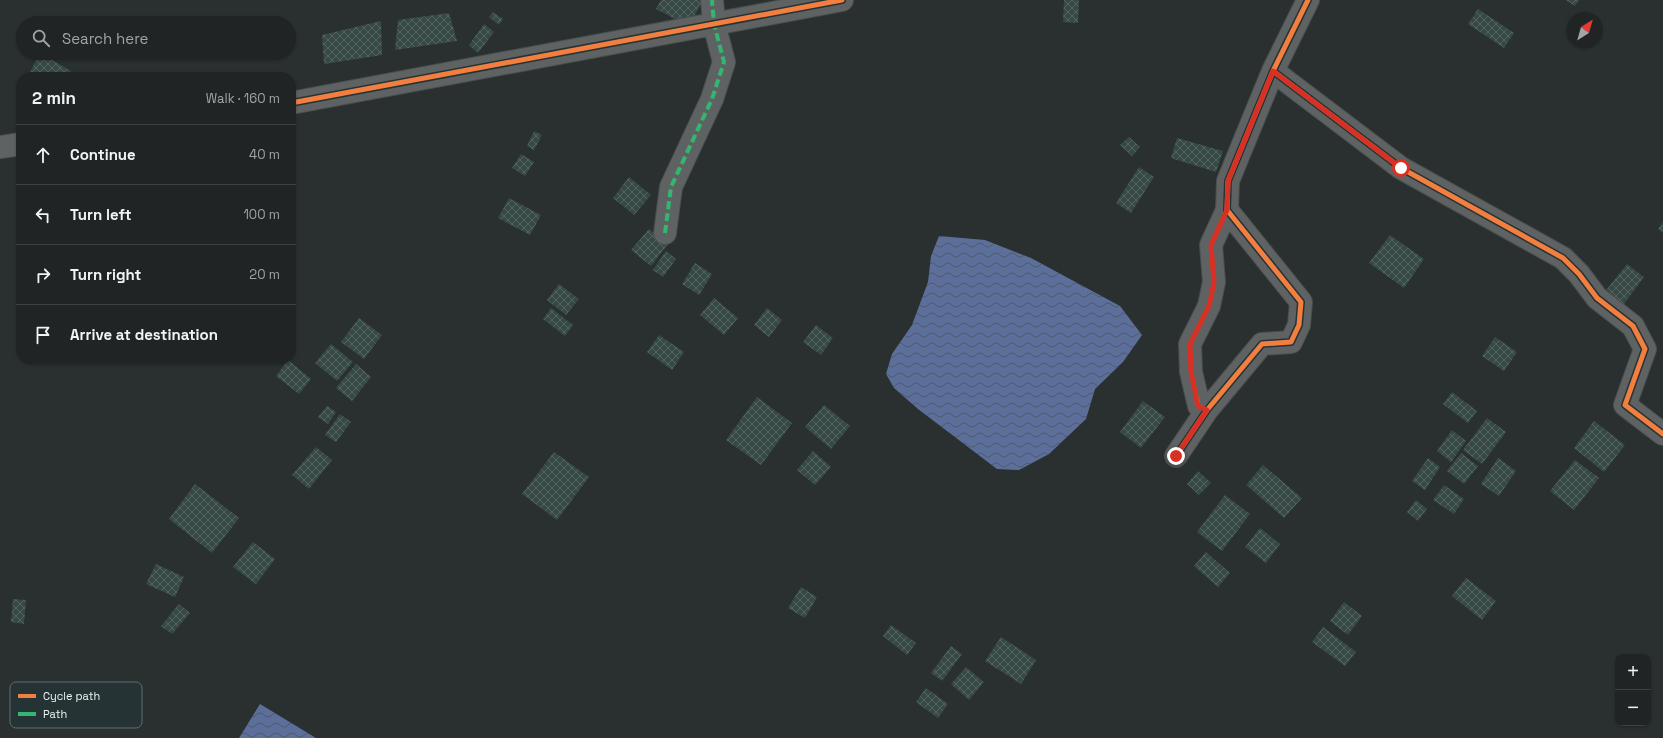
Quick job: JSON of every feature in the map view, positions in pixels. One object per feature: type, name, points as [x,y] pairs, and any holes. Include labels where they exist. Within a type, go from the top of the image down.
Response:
[{"type":"street","points":[[666,232],[670,187],[712,99],[724,62],[714,24],[712,0]]},
{"type":"street","points":[[296,102],[842,0]]},
{"type":"street","points":[[1207,410],[1198,406],[1191,372],[1190,344],[1209,306],[1214,282],[1211,245],[1227,210],[1228,181],[1273,71],[1308,0]]},
{"type":"street","points":[[1273,71],[1401,168],[1563,258],[1579,274],[1597,298],[1633,326],[1645,350],[1625,405],[1663,434]]},
{"type":"street","points":[[0,147],[16,145]]},
{"type":"street","points":[[1176,456],[1207,410],[1262,344],[1292,342],[1299,325],[1301,302],[1227,210]]},
{"type":"water","points":[[939,236],[985,240],[1031,258],[1120,306],[1142,335],[1123,362],[1095,389],[1086,419],[1049,454],[1019,470],[997,469],[918,409],[894,388],[886,374],[892,354],[912,325],[928,282],[931,256]]},
{"type":"water","points":[[260,704],[316,738],[239,738]]},
{"type":"building","points":[[661,0],[703,0],[689,26],[656,9]]},
{"type":"building","points":[[1064,0],[1079,0],[1078,23],[1063,22]]},
{"type":"building","points":[[1566,0],[1579,0],[1575,6]]},
{"type":"building","points":[[1478,9],[1514,33],[1504,48],[1468,24]]},
{"type":"building","points":[[493,12],[503,19],[499,25],[489,17]]},
{"type":"building","points":[[449,13],[457,41],[395,50],[398,20]]},
{"type":"building","points":[[381,21],[382,55],[324,64],[322,35]]},
{"type":"building","points":[[484,24],[494,32],[478,53],[469,45]]},
{"type":"building","points":[[36,60],[52,60],[71,71],[70,72],[30,72]]},
{"type":"building","points":[[534,131],[542,135],[534,150],[527,146]]},
{"type":"building","points":[[1129,137],[1140,147],[1132,156],[1120,145]]},
{"type":"building","points":[[1177,138],[1223,151],[1216,172],[1171,158]]},
{"type":"building","points":[[521,154],[534,162],[525,176],[512,168]]},
{"type":"building","points":[[1139,167],[1154,177],[1131,213],[1116,203]]},
{"type":"building","points":[[629,177],[651,195],[634,215],[613,198]]},
{"type":"building","points":[[509,198],[541,215],[530,235],[498,218]]},
{"type":"building","points":[[1663,222],[1663,233],[1658,229]]},
{"type":"building","points":[[649,229],[668,244],[651,266],[631,250]]},
{"type":"building","points":[[1390,235],[1424,259],[1404,288],[1369,263]]},
{"type":"building","points":[[666,251],[676,259],[663,277],[653,270]]},
{"type":"building","points":[[695,263],[712,274],[699,295],[682,284]]},
{"type":"building","points":[[1627,264],[1644,277],[1621,308],[1603,294]]},
{"type":"building","points":[[559,284],[579,299],[566,315],[547,300]]},
{"type":"building","points":[[714,298],[738,318],[724,335],[700,315]]},
{"type":"building","points":[[551,308],[573,325],[565,336],[543,319]]},
{"type":"building","points":[[767,308],[782,320],[769,337],[754,325]]},
{"type":"building","points":[[359,318],[382,335],[364,359],[341,342]]},
{"type":"building","points":[[816,325],[833,338],[821,355],[803,342]]},
{"type":"building","points":[[659,335],[684,352],[672,370],[647,352]]},
{"type":"building","points":[[1495,337],[1517,352],[1504,371],[1482,356]]},
{"type":"building","points":[[331,344],[353,362],[337,381],[315,363]]},
{"type":"building","points":[[285,364],[293,364],[311,379],[299,394],[276,376]]},
{"type":"building","points":[[356,364],[371,377],[352,401],[336,388]]},
{"type":"building","points":[[1452,392],[1477,411],[1468,423],[1443,404]]},
{"type":"building","points":[[757,397],[792,423],[761,465],[726,440]]},
{"type":"building","points":[[1143,401],[1165,417],[1141,448],[1120,432]]},
{"type":"building","points":[[824,405],[850,426],[831,449],[805,427]]},
{"type":"building","points":[[327,406],[336,412],[328,424],[318,417]]},
{"type":"building","points":[[340,414],[351,422],[336,442],[325,435]]},
{"type":"building","points":[[1487,418],[1506,432],[1482,464],[1463,450]]},
{"type":"building","points":[[1594,421],[1625,445],[1604,472],[1574,448]]},
{"type":"building","points":[[1452,430],[1466,441],[1451,462],[1437,451]]},
{"type":"building","points":[[316,447],[332,460],[309,489],[292,475]]},
{"type":"building","points":[[813,451],[831,467],[815,485],[797,470]]},
{"type":"building","points":[[554,452],[589,477],[557,520],[522,494]]},
{"type":"building","points":[[1461,453],[1478,466],[1464,484],[1447,471]]},
{"type":"building","points":[[1428,458],[1440,467],[1425,490],[1412,481]]},
{"type":"building","points":[[1498,458],[1516,471],[1499,496],[1481,484]]},
{"type":"building","points":[[1575,460],[1599,478],[1574,510],[1550,491]]},
{"type":"building","points":[[1263,465],[1302,498],[1284,518],[1246,485]]},
{"type":"building","points":[[1198,471],[1211,483],[1199,495],[1187,484]]},
{"type":"building","points":[[195,484],[239,518],[212,553],[169,519]]},
{"type":"building","points":[[1444,485],[1464,499],[1454,514],[1433,500]]},
{"type":"building","points":[[1225,495],[1250,514],[1222,551],[1197,532]]},
{"type":"building","points":[[1416,500],[1427,509],[1418,521],[1407,512]]},
{"type":"building","points":[[1260,528],[1280,544],[1266,563],[1245,547]]},
{"type":"building","points":[[253,542],[275,559],[256,584],[233,567]]},
{"type":"building","points":[[1206,552],[1230,573],[1218,587],[1194,566]]},
{"type":"building","points":[[156,564],[184,577],[175,597],[146,584]]},
{"type":"building","points":[[1466,578],[1496,601],[1482,620],[1452,596]]},
{"type":"building","points":[[801,587],[817,597],[805,618],[788,608]]},
{"type":"building","points":[[13,599],[26,600],[24,624],[11,622]]},
{"type":"building","points":[[1344,602],[1362,616],[1348,635],[1330,621]]},
{"type":"building","points":[[179,604],[190,613],[172,634],[161,626]]},
{"type":"building","points":[[891,625],[916,643],[907,655],[883,636]]},
{"type":"building","points":[[1323,627],[1356,652],[1345,666],[1312,642]]},
{"type":"building","points":[[1001,637],[1036,660],[1021,684],[985,661]]},
{"type":"building","points":[[951,646],[962,654],[942,681],[931,673]]},
{"type":"building","points":[[966,667],[984,682],[969,700],[951,684]]},
{"type":"building","points":[[926,688],[948,704],[938,718],[916,702]]},
{"type":"marked path","points":[[665,233],[671,187],[712,99],[724,62],[714,24],[712,0]]},
{"type":"marked path","points":[[1207,410],[1199,406],[1191,372],[1190,344],[1209,306],[1214,282],[1211,245],[1227,210]]},
{"type":"cycle path","points":[[296,102],[842,0]]},
{"type":"cycle path","points":[[1308,0],[1273,71],[1401,168],[1563,258],[1579,274],[1597,298],[1633,326],[1645,349],[1625,405],[1663,434]]},
{"type":"cycle path","points":[[1176,456],[1207,410],[1262,344],[1291,342],[1299,325],[1301,302],[1227,210],[1228,181],[1273,71]]},
{"type":"route","points":[[1176,456],[1207,410],[1198,406],[1191,372],[1190,344],[1209,306],[1214,282],[1211,245],[1227,210],[1228,181],[1273,71],[1401,168]]}]
